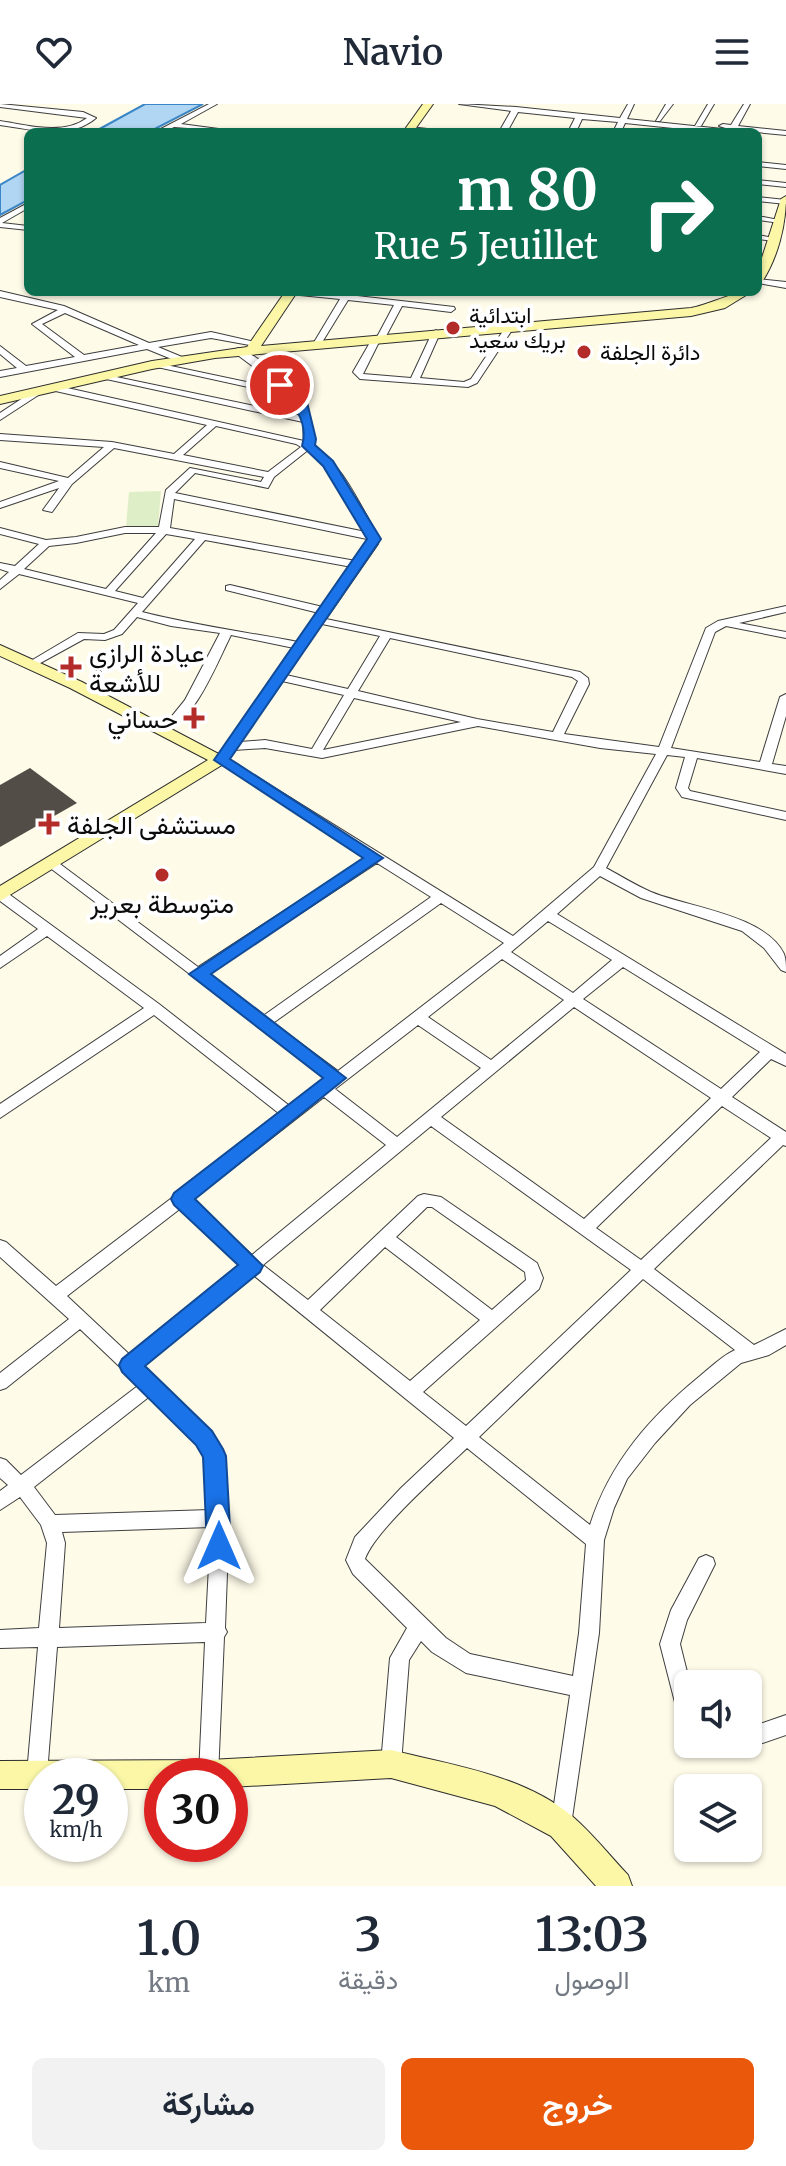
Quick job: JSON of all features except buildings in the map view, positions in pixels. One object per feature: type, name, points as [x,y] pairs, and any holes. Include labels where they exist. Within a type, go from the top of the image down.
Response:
[{"type":"street","points":[[167,128],[214,104]]},
{"type":"street","points":[[411,128],[428,104]]},
{"type":"street","points":[[462,104],[697,128]]},
{"type":"street","points":[[619,128],[631,104]]},
{"type":"street","points":[[658,120],[670,104]]},
{"type":"street","points":[[697,128],[711,104]]},
{"type":"street","points":[[733,128],[747,104]]},
{"type":"street","points":[[0,105],[92,118],[73,128]]},
{"type":"street","points":[[505,128],[516,109]]},
{"type":"street","points":[[575,128],[584,116]]},
{"type":"street","points":[[622,119],[658,120],[697,128]]},
{"type":"street","points":[[0,123],[59,128]]},
{"type":"street","points":[[173,125],[200,128]]},
{"type":"street","points":[[762,133],[786,135]]},
{"type":"street","points":[[762,135],[786,135]]},
{"type":"street","points":[[762,164],[786,167]]},
{"type":"street","points":[[762,182],[786,185]]},
{"type":"street","points":[[762,199],[786,200],[762,266]]},
{"type":"street","points":[[0,223],[24,207]]},
{"type":"street","points":[[11,214],[24,216]]},
{"type":"street","points":[[762,219],[780,221]]},
{"type":"street","points":[[0,223],[24,227]]},
{"type":"street","points":[[762,275],[786,285]]},
{"type":"street","points":[[0,294],[65,310],[179,359]]},
{"type":"street","points":[[248,348],[288,296]]},
{"type":"street","points":[[337,296],[451,309]]},
{"type":"street","points":[[0,400],[179,359],[248,348],[691,312],[721,305],[738,296]]},
{"type":"street","points":[[0,303],[15,297]]},
{"type":"street","points":[[317,344],[346,297]]},
{"type":"street","points":[[399,303],[358,374],[470,384],[510,327]]},
{"type":"street","points":[[65,310],[36,324],[83,359]]},
{"type":"street","points":[[414,381],[436,333]]},
{"type":"street","points":[[0,374],[211,335],[248,348],[280,385],[295,395],[307,420],[308,446]]},
{"type":"street","points":[[0,349],[25,370]]},
{"type":"street","points":[[152,365],[295,395]]},
{"type":"street","points":[[102,377],[307,420]]},
{"type":"street","points":[[54,388],[308,446],[328,464],[374,537],[373,544],[359,565],[226,753]]},
{"type":"street","points":[[0,417],[38,392]]},
{"type":"street","points":[[176,457],[213,424]]},
{"type":"street","points":[[0,437],[112,445],[176,457],[197,466],[270,475],[308,446]]},
{"type":"street","points":[[48,510],[70,481],[112,445]]},
{"type":"street","points":[[0,465],[70,481]]},
{"type":"street","points":[[108,593],[164,530],[169,495],[175,485],[197,466]]},
{"type":"street","points":[[0,505],[70,481]]},
{"type":"street","points":[[169,495],[374,537]]},
{"type":"street","points":[[0,531],[46,543],[125,530],[164,530],[359,565]]},
{"type":"street","points":[[33,664],[82,635],[111,636],[202,537]]},
{"type":"street","points":[[0,586],[46,543]]},
{"type":"street","points":[[0,566],[143,601]]},
{"type":"street","points":[[230,588],[386,635],[581,677],[583,684],[556,737]]},
{"type":"street","points":[[56,1296],[549,915],[599,870],[664,750],[710,630],[722,623],[786,609]]},
{"type":"street","points":[[133,613],[171,623],[300,646]]},
{"type":"street","points":[[722,623],[786,635]]},
{"type":"street","points":[[162,730],[173,725],[207,672],[227,631]]},
{"type":"street","points":[[315,754],[386,635]]},
{"type":"street","points":[[0,650],[162,730],[226,753],[375,858],[442,896],[572,999],[784,1139],[407,1494],[356,1551],[355,1560],[360,1568],[439,1645],[466,1663],[580,1687]]},
{"type":"street","points":[[279,677],[556,737],[692,754],[786,770]]},
{"type":"street","points":[[765,766],[786,697]]},
{"type":"street","points":[[290,1114],[1,895],[226,753],[265,744],[315,754],[478,722]]},
{"type":"street","points":[[772,744],[786,746]]},
{"type":"street","points":[[692,754],[682,788],[686,794],[786,816]]},
{"type":"street","points":[[198,974],[375,858]]},
{"type":"street","points":[[51,864],[337,1078]]},
{"type":"street","points":[[599,870],[646,895],[747,928],[778,952],[786,967]]},
{"type":"street","points":[[263,1023],[442,896]]},
{"type":"street","points":[[549,915],[786,1061]]},
{"type":"street","points":[[0,963],[48,929]]},
{"type":"street","points":[[130,1365],[622,960]]},
{"type":"street","points":[[0,1112],[154,1008]]},
{"type":"street","points":[[417,1017],[491,1067]]},
{"type":"street","points":[[584,1229],[770,1051]]},
{"type":"street","points":[[323,1088],[397,1145]]},
{"type":"street","points":[[430,1117],[643,1270],[750,1352]]},
{"type":"street","points":[[181,1199],[253,1266],[595,1540]]},
{"type":"street","points":[[310,1309],[420,1202],[428,1199],[531,1268],[535,1278],[533,1284],[411,1391]]},
{"type":"street","points":[[384,1237],[492,1320]]},
{"type":"street","points":[[3,1254],[56,1296],[130,1365],[204,1438],[214,1456],[220,1518],[210,1758]]},
{"type":"street","points":[[0,1383],[81,1319]]},
{"type":"street","points":[[561,1826],[589,1633],[595,1540],[605,1507],[621,1473],[684,1400],[723,1367],[750,1352],[763,1350],[786,1336]]},
{"type":"street","points":[[0,1502],[151,1386]]},
{"type":"street","points":[[0,1466],[44,1510],[52,1524],[56,1543],[39,1758]]},
{"type":"street","points":[[52,1524],[220,1518]]},
{"type":"street","points":[[677,1670],[670,1644],[678,1617],[706,1564]]},
{"type":"street","points":[[391,1764],[400,1658],[419,1626]]},
{"type":"street","points":[[0,1639],[217,1632]]},
{"type":"street","points":[[762,1733],[786,1725]]},
{"type":"street","points":[[248,1772],[391,1764],[497,1792],[561,1826],[617,1886]]},
{"type":"street","points":[[0,1775],[24,1774]]},
{"type":"green space","points":[[161,491],[158,527],[126,527],[129,492]]},
{"type":"water","points":[[145,104],[203,104],[157,128],[101,128]]},
{"type":"water","points":[[24,171],[24,202],[0,215],[0,185]]},
{"type":"place","name":"ابتدائية بريك سعيد","points":[[453,328]]},
{"type":"place","name":"دائرة الجلفة","points":[[584,352]]},
{"type":"place","name":"عيادة الرازي للأشعة","points":[[71,667]]},
{"type":"place","name":"حساني","points":[[194,718]]},
{"type":"place","name":"مستشفى الجلفة","points":[[49,824]]},
{"type":"place","name":"متوسطة بعرير","points":[[162,875]]},
{"type":"route","points":[[219,1546],[220,1518],[214,1456],[204,1438],[130,1365],[253,1266],[181,1199],[337,1078],[198,974],[375,858],[221,760],[359,565],[374,539],[328,464],[308,446],[310,439],[306,413],[301,402],[280,385]]}]
